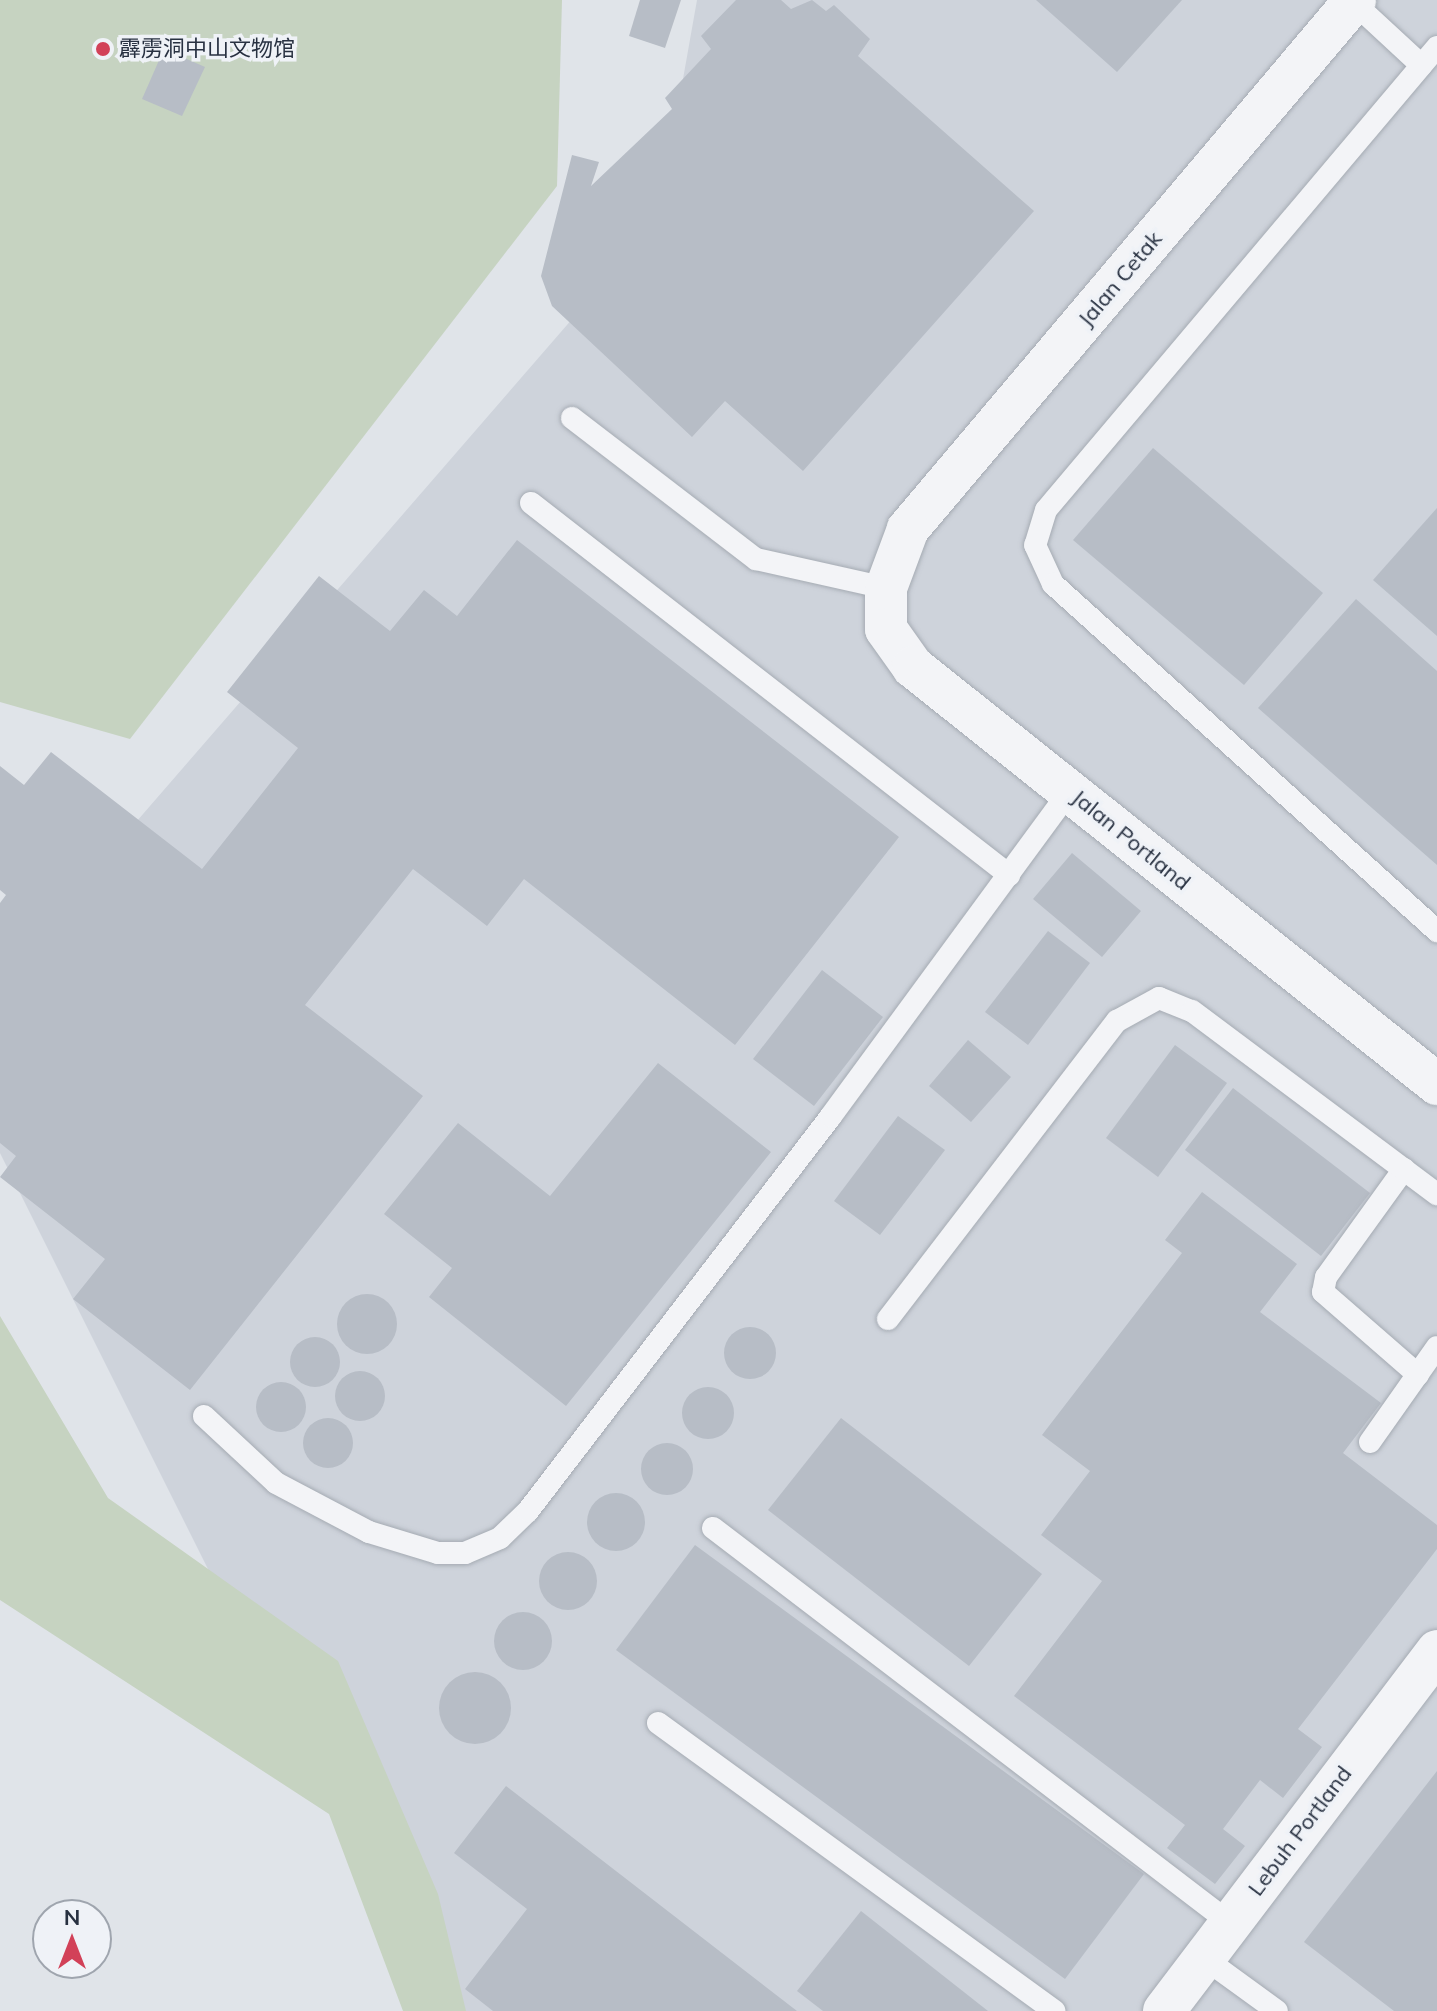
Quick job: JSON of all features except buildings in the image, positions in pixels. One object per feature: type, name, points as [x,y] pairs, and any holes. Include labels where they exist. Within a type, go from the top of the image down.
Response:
[{"type":"street","name":"Jalan Cetak","points":[[889,576],[908,529],[1354,1]]},
{"type":"street","name":"Jalan Portland","points":[[889,576],[886,629],[913,667],[1437,1084]]},
{"type":"street","name":"Lebuh Portland","points":[[1164,2011],[1437,1651]]},
{"type":"lane","points":[[1354,1],[1421,65]]},
{"type":"lane","points":[[1437,47],[1046,510],[1035,545],[1053,584],[1437,931]]},
{"type":"lane","points":[[572,418],[756,559],[889,576]]},
{"type":"lane","points":[[531,503],[1009,875]]},
{"type":"lane","points":[[204,1416],[276,1483],[369,1532],[438,1553],[465,1553],[500,1538],[538,1499],[1070,791]]},
{"type":"lane","points":[[888,1319],[1117,1021],[1143,1003],[1175,1001],[1192,1011],[1437,1194]]},
{"type":"lane","points":[[1404,1169],[1326,1277],[1323,1292],[1418,1375]]},
{"type":"lane","points":[[1370,1442],[1437,1347]]},
{"type":"lane","points":[[713,1528],[1230,1923]]},
{"type":"lane","points":[[658,1723],[1054,2011]]},
{"type":"lane","points":[[1204,1958],[1277,2011]]},
{"type":"shaded area","points":[[697,0],[1437,0],[1437,2011],[429,2011],[0,1153],[0,979],[658,220]]},
{"type":"green space","points":[[0,0],[562,0],[557,186],[130,739],[0,702]]},
{"type":"green space","points":[[0,1316],[108,1498],[338,1661],[438,1894],[466,2011],[403,2011],[329,1814],[0,1600]]},
{"type":"place","name":"霹雳洞中山文物馆","points":[[103,49]]}]
